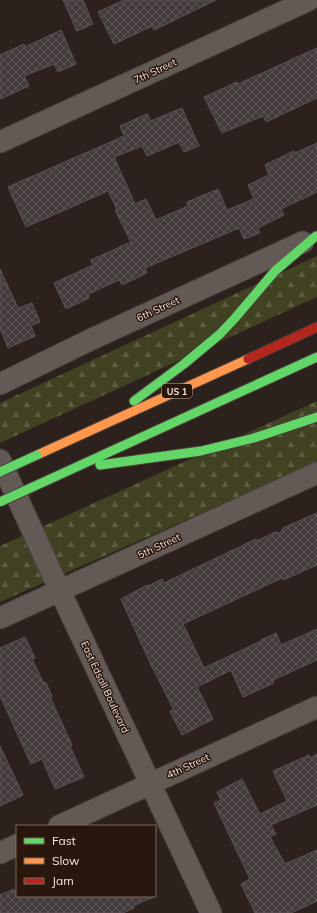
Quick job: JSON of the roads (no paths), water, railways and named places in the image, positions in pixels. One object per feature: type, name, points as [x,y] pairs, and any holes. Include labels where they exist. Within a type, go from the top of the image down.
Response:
[{"type":"highway","points":[[103,425],[207,345],[233,321],[263,284],[288,259],[316,236]]},
{"type":"highway","name":"US 1","points":[[0,472],[317,327]]},
{"type":"highway","name":"US 1","points":[[0,502],[317,357]]},
{"type":"highway","points":[[75,468],[201,451],[254,438],[317,417]]},
{"type":"street","name":"7th Street","points":[[0,142],[309,0]]},
{"type":"street","name":"6th Street","points":[[0,384],[92,339],[316,236]]},
{"type":"street","name":"East Edsall Boulevard","points":[[0,460],[211,913]]},
{"type":"street","name":"5th Street","points":[[0,618],[317,473]]},
{"type":"street","name":"4th Street","points":[[61,825],[317,707]]},
{"type":"street","points":[[0,853],[16,845]]}]
